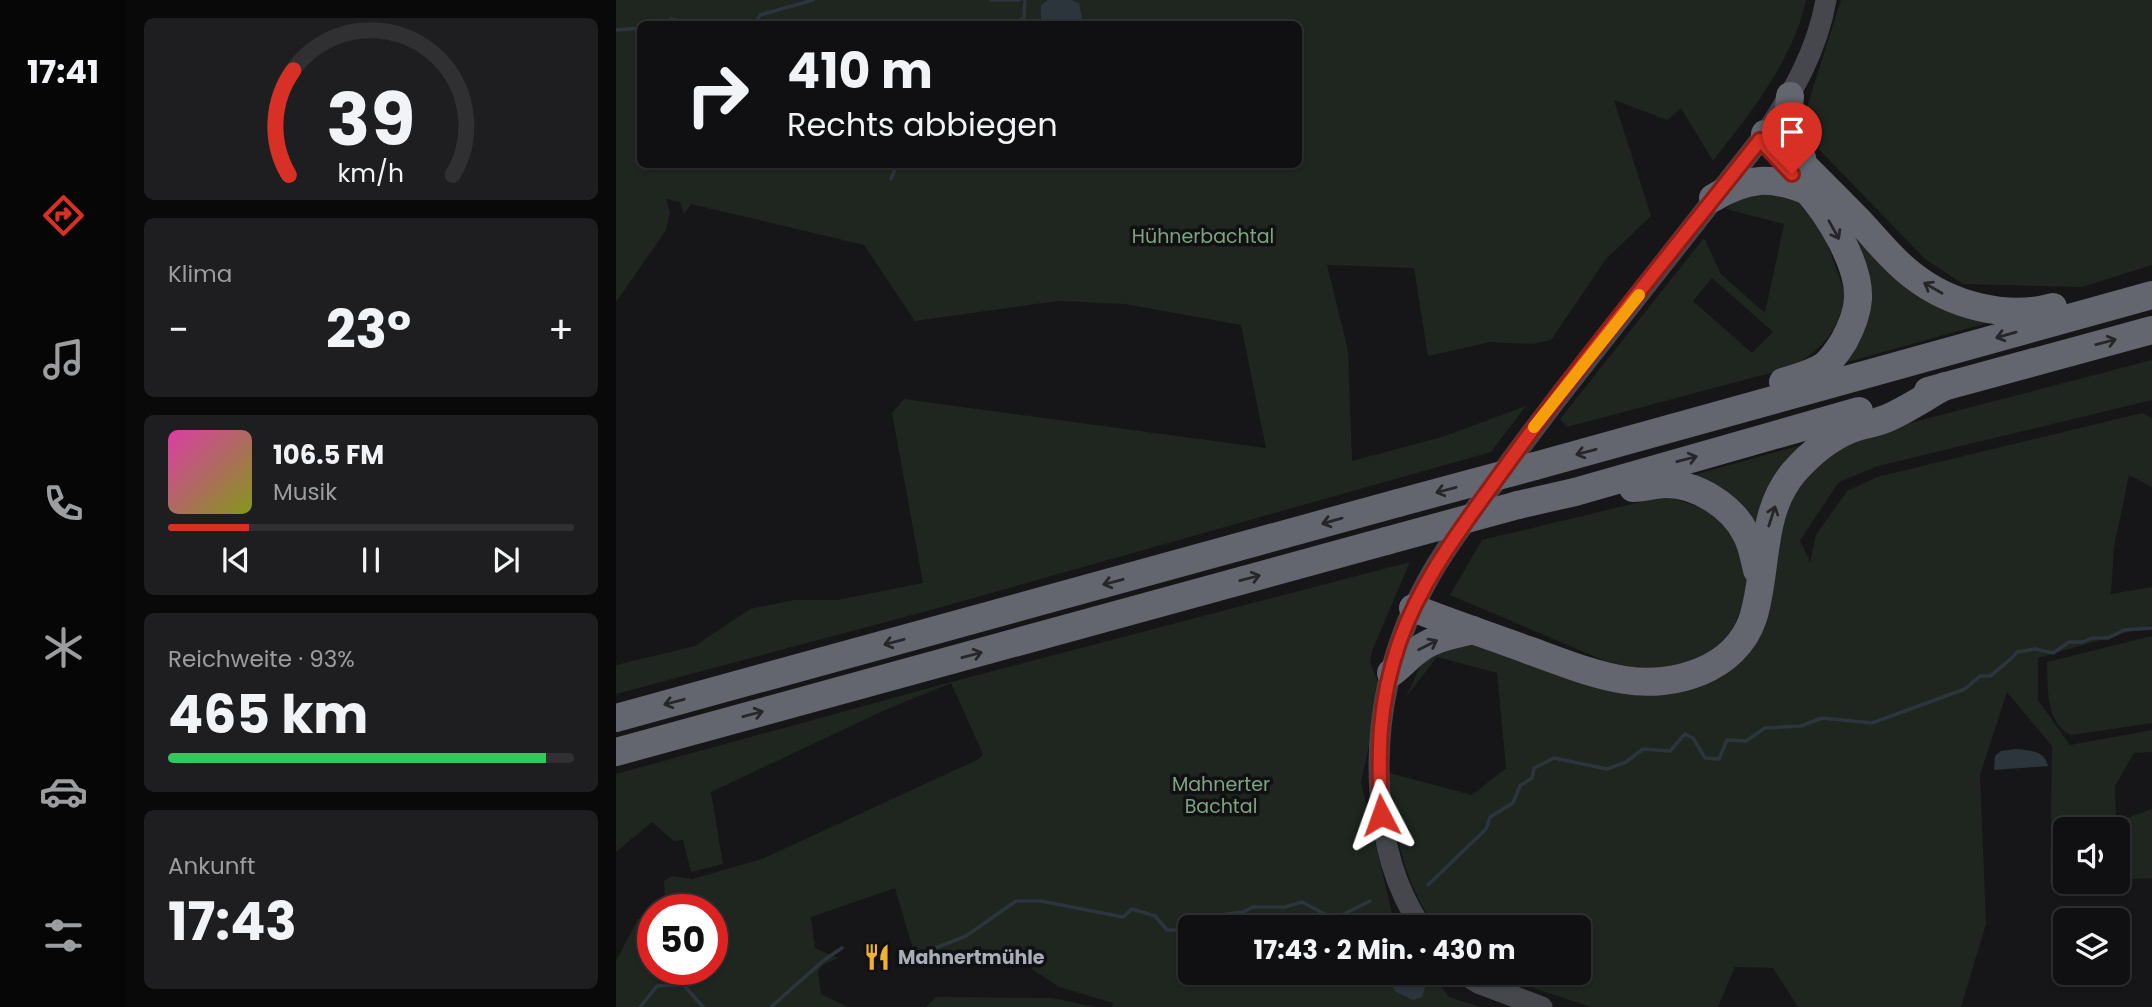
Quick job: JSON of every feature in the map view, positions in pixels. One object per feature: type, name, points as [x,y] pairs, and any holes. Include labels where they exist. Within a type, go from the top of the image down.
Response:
[{"type":"highway","points":[[1699,422],[1731,396],[1799,377],[1824,366],[1840,348],[1852,327],[1858,299],[1855,275],[1791,139],[1787,122],[1790,96]]},
{"type":"highway","points":[[1762,137],[1913,276],[1936,291],[1966,304],[2023,313],[2081,299],[2147,296]]},
{"type":"highway","points":[[1713,198],[1731,187],[1765,180],[1810,181]]},
{"type":"highway","points":[[616,718],[1699,422],[2147,296]]},
{"type":"highway","points":[[616,752],[1518,505],[1575,492],[2152,330]]},
{"type":"highway","points":[[1413,608],[1552,659],[1624,680],[1676,681],[1704,671],[1725,657],[1741,640],[1752,621],[1770,519],[1792,475],[1808,457],[1849,430],[1886,419],[1945,386]]},
{"type":"highway","points":[[1575,492],[1667,484],[1691,488],[1716,501],[1736,517],[1747,535],[1759,583]]},
{"type":"highway","points":[[1391,673],[1433,641],[1472,630]]},
{"type":"main road","points":[[1414,915],[1395,876],[1381,815],[1379,735],[1399,642],[1413,608],[1424,584],[1534,427],[1762,137],[1790,96],[1804,73],[1815,44],[1826,0]]},
{"type":"main road","points":[[1483,985],[1533,1004]]},
{"type":"green space","name":"Hühnerbachtal","points":[[616,0],[1806,0],[1800,22],[1781,65],[1713,161],[1681,108],[1667,120],[1614,100],[1651,216],[1606,259],[1551,340],[1533,344],[1490,342],[1428,356],[1414,268],[1327,265],[1348,350],[1352,461],[1442,437],[1526,406],[1491,452],[931,610],[616,694],[616,665],[695,646],[750,609],[795,600],[837,600],[923,583],[892,413],[904,399],[1266,448],[1241,325],[1125,304],[1058,301],[915,321],[864,245],[691,204],[684,214],[680,202],[666,199],[670,213],[666,230],[616,302]]},
{"type":"green space","points":[[1841,0],[2152,0],[2152,265],[2082,287],[1963,284],[1925,259],[1813,143],[1807,107]]},
{"type":"green space","points":[[1779,187],[1815,210],[1845,293],[1839,318],[1828,337],[1793,367],[1567,427],[1560,419],[1704,238],[1721,274],[1765,313],[1784,224],[1726,209],[1746,190]],"holes":[[[1712,278],[1773,332],[1752,353],[1693,301]]]},
{"type":"green space","points":[[1840,215],[1998,320],[1840,364],[1859,330]]},
{"type":"green space","points":[[2152,360],[2152,400],[1878,466],[1839,482],[1800,540],[1810,562],[1816,535],[1847,491],[1877,477],[2142,413],[2152,418],[2152,487],[2129,475],[2114,547],[2111,594],[2152,587],[2152,625],[2038,658],[2038,700],[2070,745],[2152,730],[2152,752],[2134,753],[2115,786],[2116,817],[2053,817],[2053,884],[2050,884],[2052,746],[2007,692],[1980,775],[1986,924],[1961,1007],[1798,1007],[1773,968],[1735,967],[1718,1007],[1591,1007],[1524,985],[1591,985],[1591,915],[1428,915],[1414,889],[1402,853],[1389,773],[1472,795],[1506,768],[1497,673],[1437,657],[1406,697],[1425,656],[1458,640],[1706,681],[1775,547],[1799,479],[1833,449],[1891,428]]},
{"type":"green space","points":[[1812,442],[1759,540],[1690,476]]},
{"type":"green space","points":[[1665,496],[1709,510],[1736,536],[1747,572],[1746,596],[1731,634],[1715,650],[1696,661],[1650,671],[1605,661],[1450,595],[1482,540]]},
{"type":"green space","name":"Mahnerter Bachtal","points":[[1410,562],[1372,651],[1370,662],[1381,690],[1361,782],[1392,915],[1178,915],[1178,985],[1440,985],[1449,997],[1480,1007],[1112,1007],[1113,1003],[1059,987],[1006,952],[915,956],[895,888],[811,917],[815,948],[838,958],[818,970],[821,994],[848,1007],[616,1007],[616,961],[637,921],[637,985],[728,985],[728,894],[665,894],[664,881],[672,876],[692,879],[762,859],[979,759],[983,754],[951,683],[885,710],[711,792],[723,864],[691,872],[683,840],[674,841],[652,822],[616,852],[616,774],[951,682]]},
{"type":"green space","points":[[2152,636],[2152,723],[2071,735],[2056,722],[2048,692],[2047,662]]},
{"type":"green space","points":[[2152,809],[2152,878],[2130,879],[2130,817]]},
{"type":"green space","points":[[936,997],[1052,998],[1096,1007],[926,1007]]},
{"type":"shaded area","points":[[1048,0],[1071,0],[1079,3],[1082,21],[1041,21],[1041,5]]},
{"type":"shaded area","points":[[2016,749],[2040,754],[2048,766],[1994,770],[1995,756],[2001,751]]},
{"type":"shaded area","points":[[1392,985],[1424,985],[1425,988],[1422,997],[1413,1000],[1396,992]]},
{"type":"waterway","points":[[757,21],[760,15],[813,0]]},
{"type":"waterway","points":[[991,0],[1019,0]]},
{"type":"waterway","points":[[1018,21],[1024,18],[1025,0]]},
{"type":"waterway","points":[[668,21],[679,21]]},
{"type":"waterway","points":[[616,30],[637,28]]},
{"type":"waterway","points":[[891,179],[895,168]]},
{"type":"waterway","points":[[1428,885],[1486,829],[1490,817],[1513,803],[1520,786],[1532,778],[1534,768],[1554,758],[1607,769],[1626,762],[1643,749],[1670,751],[1685,734],[1693,738],[1705,758],[1719,759],[1727,740],[1746,741],[1765,728],[1801,726],[1822,718],[1872,723],[1965,689],[1980,676],[1991,676],[2017,652],[2035,649],[2053,653],[2069,642],[2108,638],[2124,630],[2152,628]]},
{"type":"waterway","points":[[930,950],[966,936],[1016,901],[1041,901],[1123,917],[1132,909],[1155,916],[1167,930],[1177,930],[1198,918],[1243,912],[1253,907],[1285,907],[1302,902],[1334,919],[1370,901]]},
{"type":"waterway","points":[[771,1007],[824,960],[842,948]]},
{"type":"waterway","points":[[640,1007],[657,986],[683,984],[703,1007]]},
{"type":"slow traffic","points":[[1534,427],[1639,295]]},
{"type":"place","name":"Mahnertmühle","points":[[877,957]]},
{"type":"route","points":[[1381,815],[1378,758],[1380,720],[1399,642],[1424,584],[1534,427],[1760,140],[1792,174]]}]
